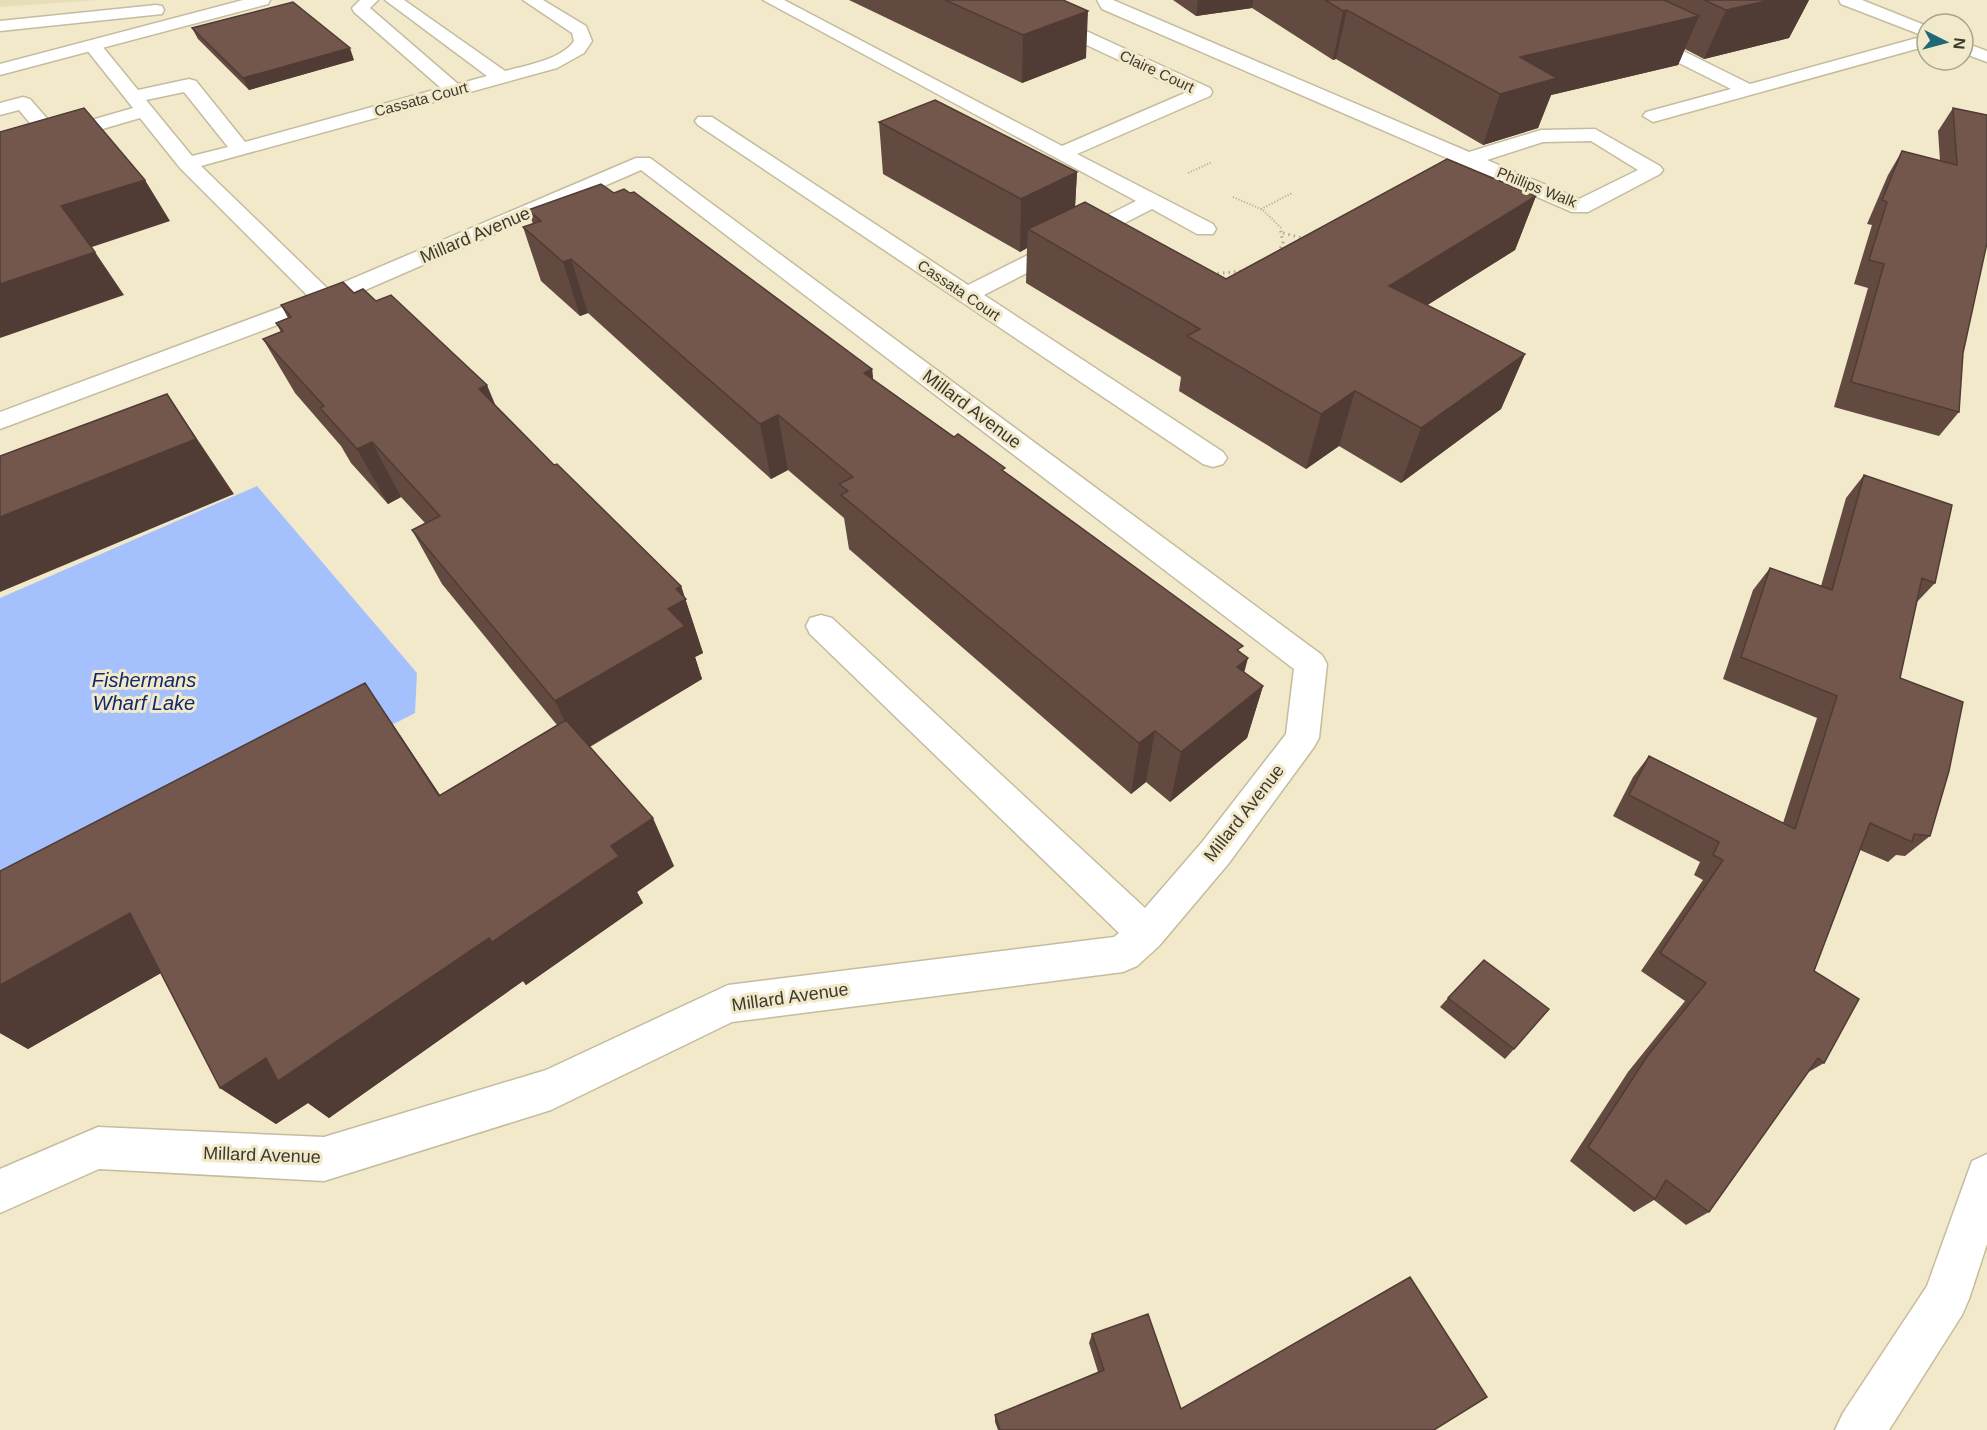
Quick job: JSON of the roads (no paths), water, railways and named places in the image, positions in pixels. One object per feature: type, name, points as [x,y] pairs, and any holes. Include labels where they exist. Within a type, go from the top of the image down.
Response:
[{"type":"street","points":[[0,26],[109,16],[226,0]]},
{"type":"street","points":[[0,70],[262,0]]},
{"type":"street","points":[[370,0],[360,8],[454,90]]},
{"type":"street","points":[[393,0],[501,77]]},
{"type":"street","name":"Cassata Court","points":[[187,164],[550,64],[578,49],[583,41],[580,30],[531,0]]},
{"type":"street","name":"Claire Court","points":[[1005,0],[1203,92],[1062,153]]},
{"type":"street","name":"Phillips Walk","points":[[1105,0],[1119,9],[1580,207],[1653,170],[1595,135],[1541,136],[1469,159]]},
{"type":"street","points":[[1847,0],[1915,27]]},
{"type":"street","points":[[777,3],[814,2]]},
{"type":"street","points":[[777,3],[1205,229]]},
{"type":"street","points":[[1645,39],[1748,90]]},
{"type":"street","points":[[1653,116],[1915,44]]},
{"type":"street","points":[[92,45],[187,164],[325,299]]},
{"type":"street","points":[[0,153],[53,138],[189,85],[240,149]]},
{"type":"street","points":[[0,109],[23,103],[53,138]]},
{"type":"street","name":"Cassata Court","points":[[705,121],[1213,458]]},
{"type":"street","name":"Millard Avenue","points":[[0,421],[325,299],[643,162],[1311,664],[1302,738],[1216,852],[1146,934],[1123,954],[728,1004],[550,1089],[324,1159],[98,1148],[0,1191]]},
{"type":"street","points":[[967,295],[1152,201]]},
{"type":"street","points":[[821,626],[1146,934]]},
{"type":"street","points":[[1860,1430],[1946,1299],[1987,1176]]},
{"type":"water","name":"Fishermans Wharf Lake","points":[[257,486],[417,673],[415,713],[0,926],[0,598]]}]
